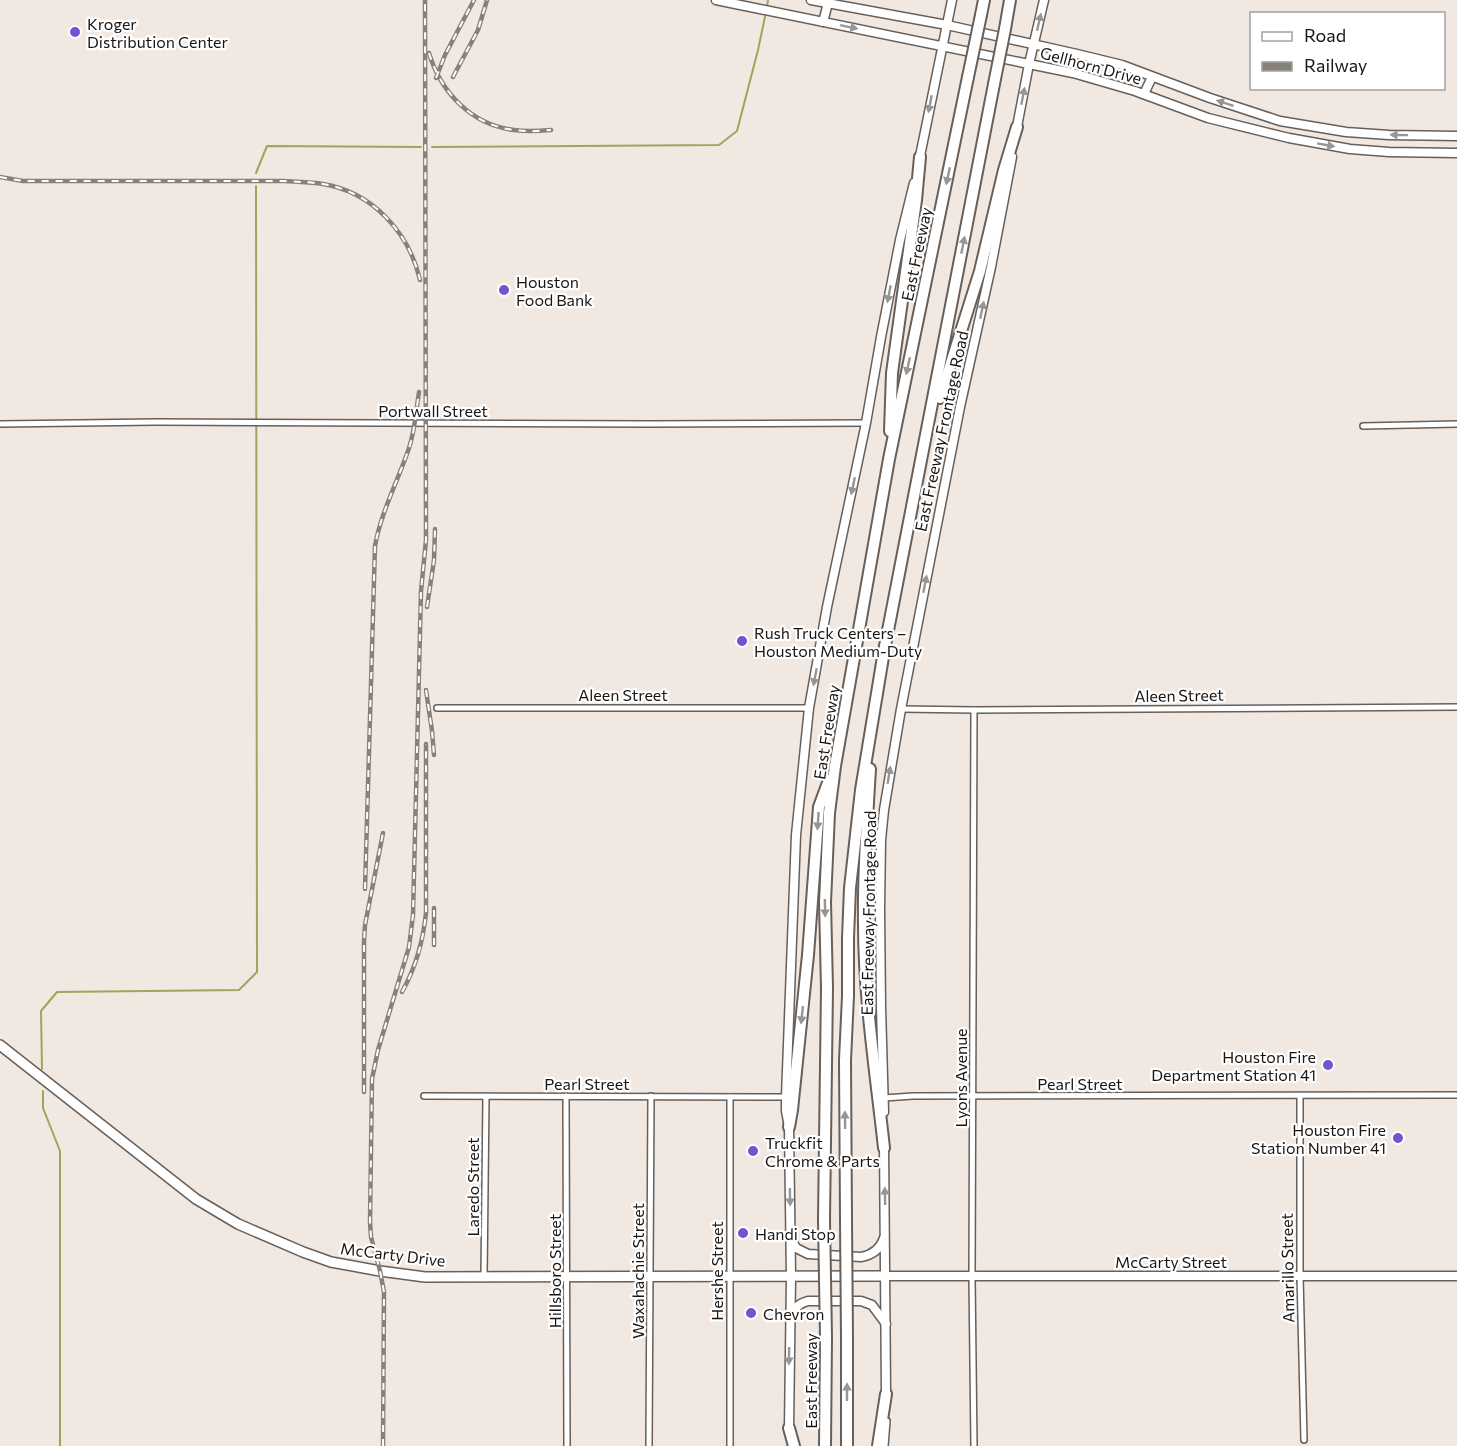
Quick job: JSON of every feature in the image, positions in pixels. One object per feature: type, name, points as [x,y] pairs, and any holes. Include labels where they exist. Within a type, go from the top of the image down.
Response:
[{"type":"highway","name":"East Freeway","points":[[825,1446],[824,1219],[827,988],[825,902],[829,813],[835,766],[890,459],[984,0]]},
{"type":"highway","points":[[847,1446],[845,1060],[850,888],[861,790],[873,714],[1010,0]]},
{"type":"highway","points":[[924,447],[980,271],[1004,170],[1017,127]]},
{"type":"highway","points":[[890,459],[892,373],[920,157]]},
{"type":"highway","points":[[873,714],[864,926],[867,986],[884,1148]]},
{"type":"highway","points":[[789,1127],[808,955],[819,807],[835,766]]},
{"type":"highway","points":[[878,1446],[886,1394]]},
{"type":"highway","points":[[789,1428],[794,1446]]},
{"type":"main road","name":"Gellhorn Drive","points":[[716,0],[1072,74],[1144,94],[1208,118],[1289,138],[1350,149],[1457,153]]},
{"type":"main road","name":"Gellhorn Drive","points":[[811,0],[947,25],[1122,65],[1280,121],[1346,132],[1457,136]]},
{"type":"main road","points":[[789,1428],[790,1237],[789,1127],[786,1097],[796,835],[809,708],[900,240],[920,157],[952,0]]},
{"type":"main road","name":"East Freeway Frontage Road","points":[[886,1394],[886,1231],[881,1006],[881,840],[884,810],[901,709],[958,415],[991,267],[1029,64],[1044,0]]},
{"type":"main road","points":[[823,22],[828,3]]},
{"type":"main road","points":[[1144,94],[1152,77]]},
{"type":"main road","name":"McCarty Drive","points":[[0,1045],[196,1199],[238,1224],[331,1262],[425,1276],[885,1276]]},
{"type":"main road","points":[[790,1237],[796,1248],[808,1254],[861,1257],[879,1248],[886,1231]]},
{"type":"main road","name":"McCarty Street","points":[[885,1276],[1457,1276]]},
{"type":"main road","points":[[790,1326],[795,1308],[808,1301],[861,1301],[872,1305],[886,1324]]},
{"type":"street","name":"Portwall Street","points":[[0,424],[147,422],[866,423]]},
{"type":"street","points":[[1363,426],[1457,424]]},
{"type":"street","name":"Aleen Street","points":[[901,709],[1457,707]]},
{"type":"street","name":"Aleen Street","points":[[437,708],[809,708]]},
{"type":"street","name":"Lyons Avenue","points":[[974,710],[972,1277],[974,1446]]},
{"type":"street","name":"Pearl Street","points":[[884,1098],[913,1096],[1457,1095]]},
{"type":"street","name":"Pearl Street","points":[[424,1096],[786,1097]]},
{"type":"street","name":"Hillsboro Street","points":[[566,1096],[567,1446]]},
{"type":"street","name":"Waxahachie Street","points":[[649,1446],[651,1096]]},
{"type":"street","name":"Amarillo Street","points":[[1300,1096],[1300,1276],[1304,1440]]},
{"type":"street","name":"Laredo Street","points":[[484,1277],[486,1097]]},
{"type":"street","name":"Hershe Street","points":[[730,1097],[730,1446]]},
{"type":"street","name":"East Freeway Frontage Road","points":[[885,1446],[886,1394]]},
{"type":"street","points":[[788,1446],[789,1428]]},
{"type":"waterway","points":[[767,7],[768,0]]},
{"type":"waterway","points":[[432,147],[719,145],[737,131],[766,12]]},
{"type":"waterway","points":[[256,173],[267,146],[421,147]]},
{"type":"waterway","points":[[42,1069],[41,1011],[57,992],[239,990],[257,972],[256,186]]},
{"type":"waterway","points":[[43,1091],[43,1108],[60,1151],[60,1446]]},
{"type":"railway","points":[[383,1446],[384,1292],[371,1237],[370,1222],[372,1079],[378,1050],[409,947],[413,915],[421,591],[426,540],[425,0]]},
{"type":"railway","points":[[436,78],[445,55],[474,0]]},
{"type":"railway","points":[[453,77],[478,30],[487,0]]},
{"type":"railway","points":[[429,53],[434,68],[450,94],[472,114],[499,127],[528,131],[551,130]]},
{"type":"railway","points":[[0,177],[23,181],[285,181],[341,188],[372,205],[386,217],[407,246],[420,280]]},
{"type":"railway","points":[[365,889],[375,546],[385,509],[411,441],[419,392]]},
{"type":"railway","points":[[427,607],[434,560],[435,529]]},
{"type":"railway","points":[[426,690],[434,755]]},
{"type":"railway","points":[[402,992],[418,954],[426,913],[426,744]]},
{"type":"railway","points":[[364,1092],[365,925],[383,833]]},
{"type":"railway","points":[[434,908],[434,945]]},
{"type":"place","name":"Kroger Distribution Center","points":[[75,32]]},
{"type":"place","name":"Houston Food Bank","points":[[504,290]]},
{"type":"place","name":"Rush Truck Centers – Houston Medium-Duty","points":[[742,641]]},
{"type":"place","name":"Houston Fire Department Station 41","points":[[1328,1065]]},
{"type":"place","name":"Houston Fire Station Number 41","points":[[1398,1138]]},
{"type":"place","name":"Truckfit Chrome & Parts","points":[[753,1151]]},
{"type":"place","name":"Handi Stop","points":[[743,1233]]},
{"type":"place","name":"Chevron","points":[[751,1313]]}]
